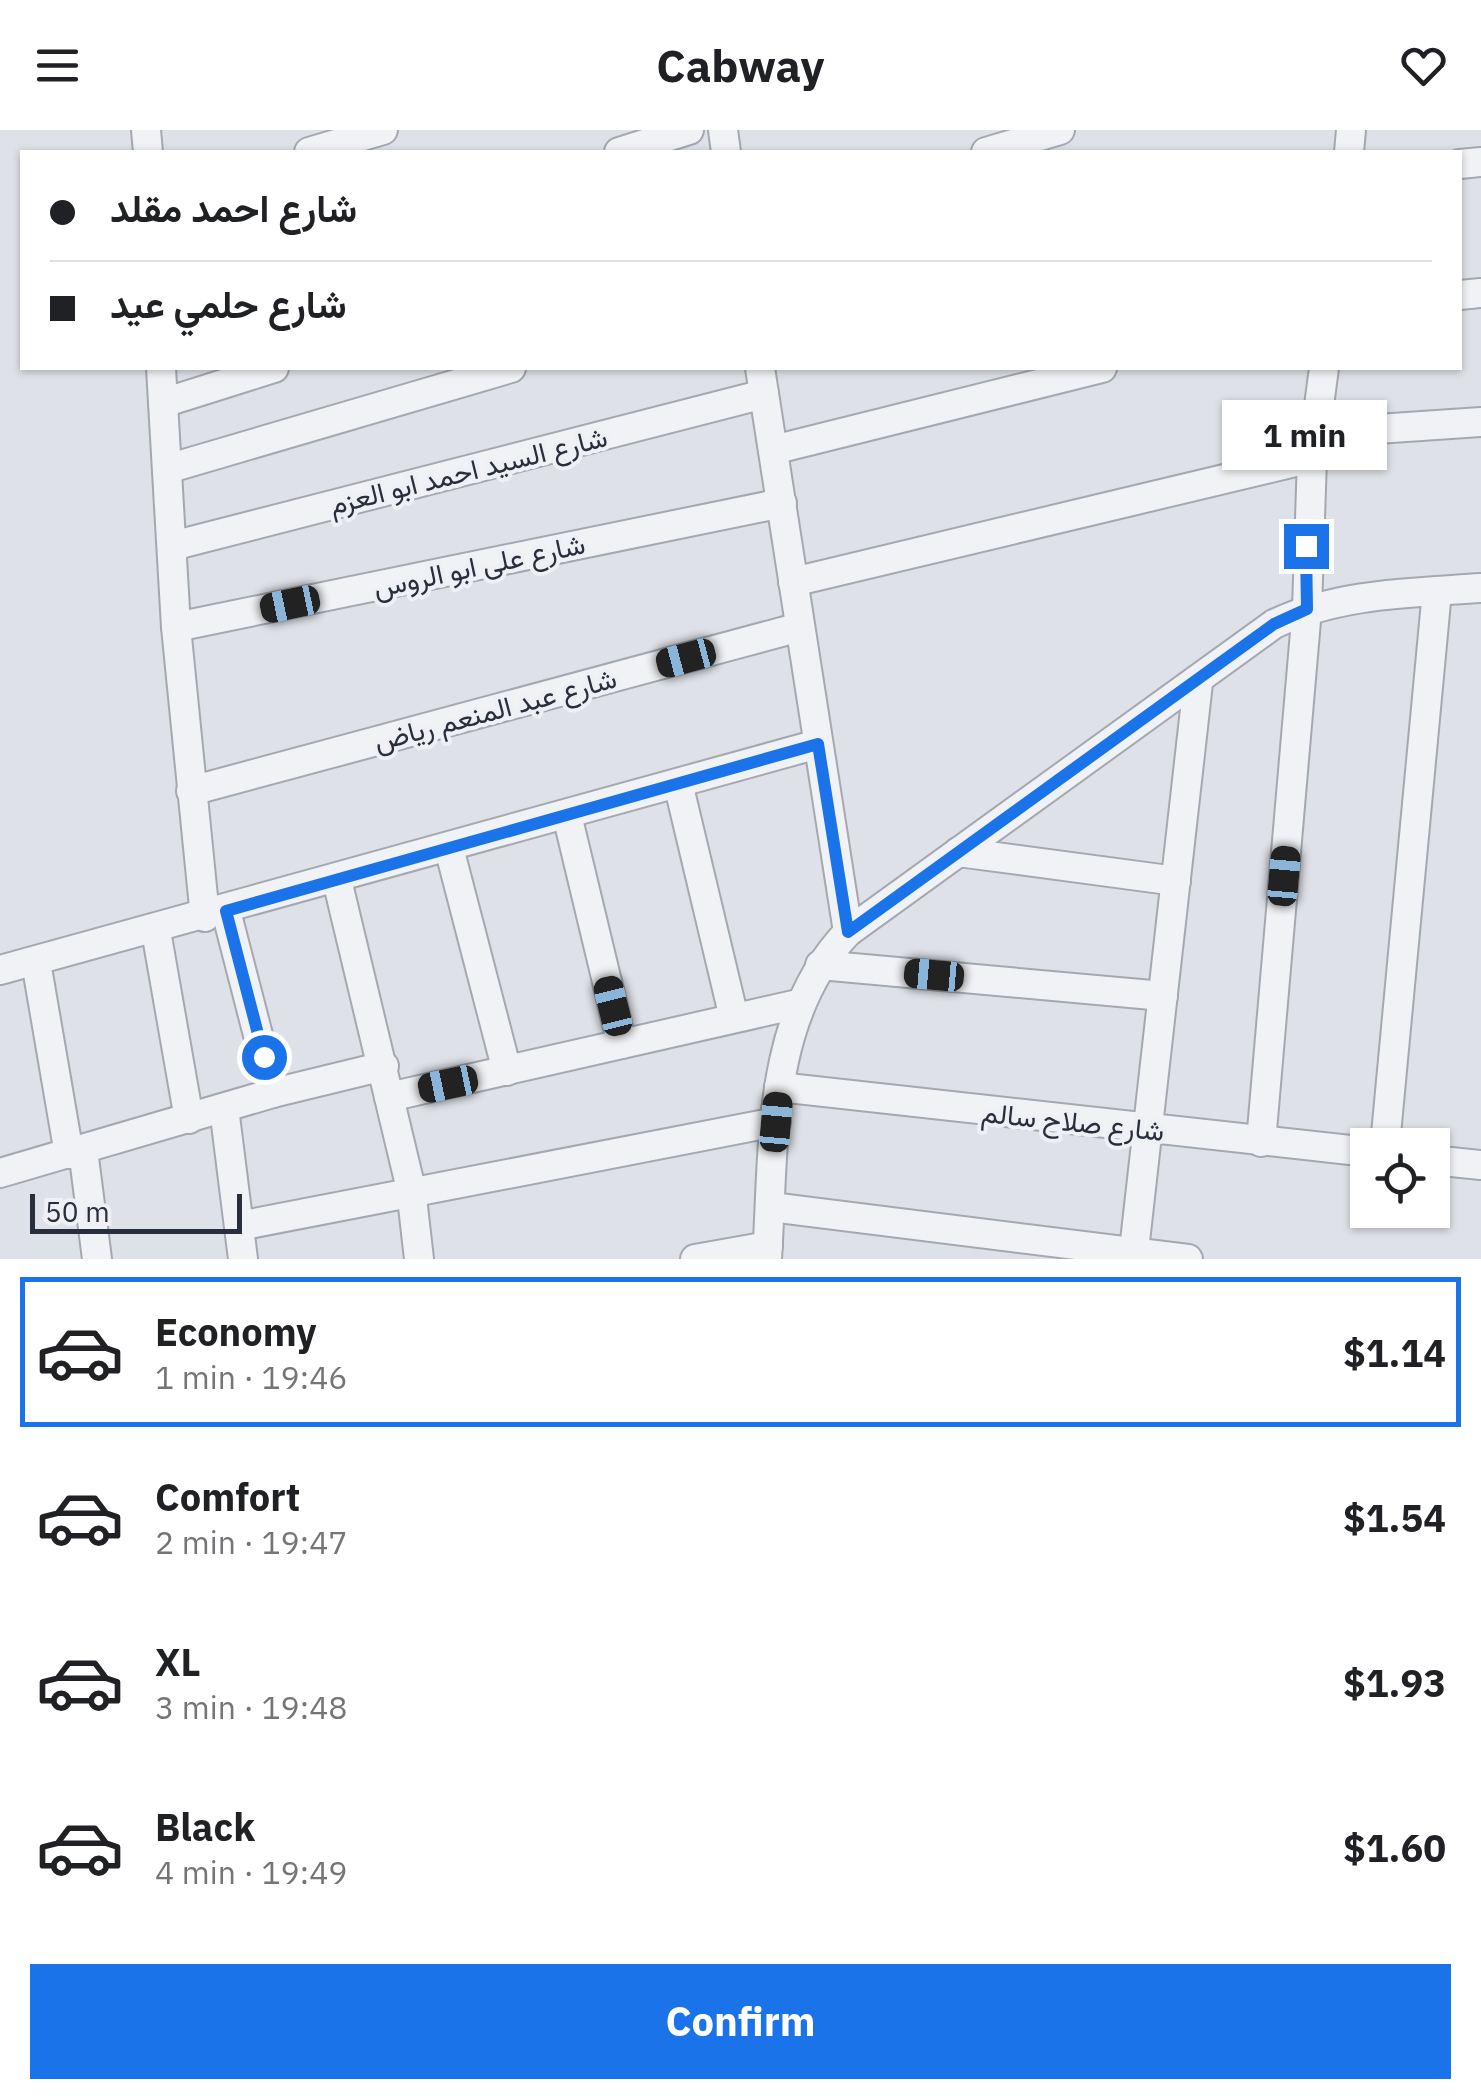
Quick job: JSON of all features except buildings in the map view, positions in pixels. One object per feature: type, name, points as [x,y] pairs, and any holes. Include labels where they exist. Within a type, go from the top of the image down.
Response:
[{"type":"street","points":[[315,150],[383,130]]},
{"type":"street","points":[[625,150],[689,130]]},
{"type":"street","points":[[993,150],[1060,130]]},
{"type":"street","points":[[161,370],[176,628],[191,791],[216,914],[273,1093]]},
{"type":"street","points":[[163,403],[268,370]]},
{"type":"street","points":[[167,469],[504,370]]},
{"type":"street","points":[[773,450],[1094,370]]},
{"type":"street","points":[[1262,1142],[1324,370]]},
{"type":"street","points":[[762,381],[848,932]]},
{"type":"street","name":"شارع السيد احمد ابو العزم","points":[[172,546],[762,381]]},
{"type":"street","points":[[794,582],[1315,446],[1481,422]]},
{"type":"street","name":"شارع على ابو الروس","points":[[176,628],[782,503]]},
{"type":"street","points":[[696,1259],[768,1252],[780,1088],[798,1004],[820,964],[848,932],[1198,683],[1274,624],[1307,609],[1481,588]]},
{"type":"street","points":[[1387,1128],[1437,591]]},
{"type":"street","name":"شارع عبد المنعم رياض","points":[[191,791],[800,627]]},
{"type":"street","points":[[1133,1256],[1198,683]]},
{"type":"street","points":[[0,970],[216,914],[818,744]]},
{"type":"street","points":[[678,783],[734,1018]]},
{"type":"street","points":[[566,815],[622,1044]]},
{"type":"street","points":[[449,848],[507,1070]]},
{"type":"street","points":[[958,852],[1176,882]]},
{"type":"street","points":[[337,880],[411,1189],[419,1259]]},
{"type":"street","points":[[156,930],[189,1119]]},
{"type":"street","points":[[36,962],[97,1259]]},
{"type":"street","points":[[820,964],[1163,996]]},
{"type":"street","points":[[389,1097],[798,1004]]},
{"type":"street","points":[[0,1173],[273,1093],[384,1066]]},
{"type":"street","name":"شارع صلاح سالم","points":[[780,1088],[1350,1150]]},
{"type":"street","points":[[224,1108],[243,1259]]},
{"type":"street","points":[[239,1226],[411,1189],[776,1122]]},
{"type":"street","points":[[1450,1159],[1480,1157]]},
{"type":"street","points":[[771,1207],[1133,1256],[1188,1259]]},
{"type":"route","points":[[264,1057],[226,911],[818,744],[848,932],[1198,683],[1274,624],[1307,609],[1306,546]]}]
